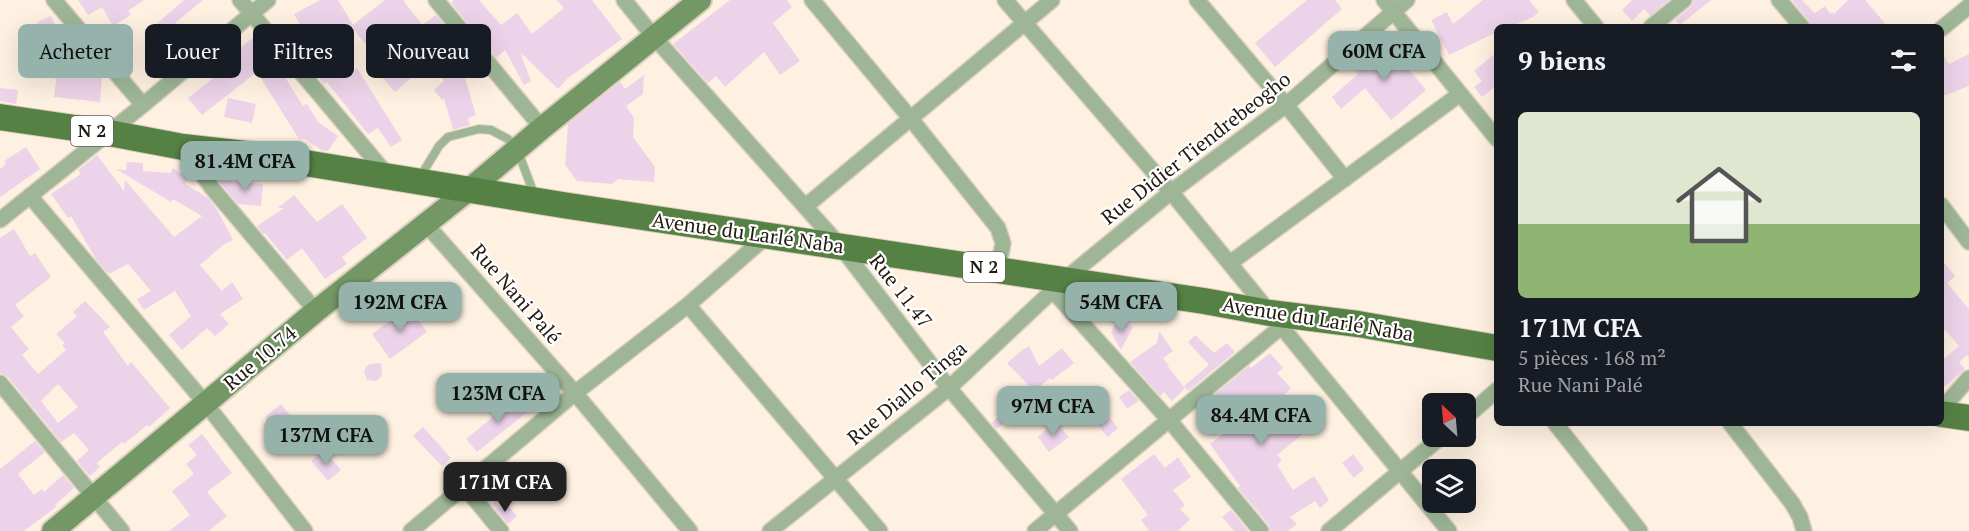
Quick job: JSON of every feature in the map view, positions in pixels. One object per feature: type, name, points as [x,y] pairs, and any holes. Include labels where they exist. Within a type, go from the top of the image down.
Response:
[{"type":"main road","name":"Rue 10.74","points":[[53,531],[316,311],[470,189],[700,0]]},
{"type":"main road","name":"Avenue du Larlé Naba","points":[[0,117],[537,201],[998,269],[1059,285],[1204,301],[1276,320],[1358,324],[1494,347]]},
{"type":"main road","points":[[1944,413],[1969,418]]},
{"type":"street","points":[[54,0],[143,105]]},
{"type":"street","points":[[240,0],[389,177]]},
{"type":"street","points":[[0,220],[109,133],[268,0]]},
{"type":"street","points":[[436,0],[542,128]]},
{"type":"street","name":"Rue 11.47","points":[[624,0],[654,37],[841,246],[949,388],[1070,531]]},
{"type":"street","points":[[812,0],[998,228],[1003,243],[998,269]]},
{"type":"street","points":[[1005,0],[1171,192],[1449,531]]},
{"type":"street","points":[[806,206],[1052,0]]},
{"type":"street","points":[[1197,0],[1345,179]]},
{"type":"street","name":"Rue Didier Tiendrebeogho","points":[[1059,285],[1171,192],[1286,105],[1388,6],[1407,0]]},
{"type":"street","points":[[1574,0],[1594,24]]},
{"type":"street","points":[[1655,24],[1684,0]]},
{"type":"street","points":[[1779,0],[1799,24]]},
{"type":"street","points":[[1944,26],[1963,5]]},
{"type":"street","points":[[1388,6],[1494,135]]},
{"type":"street","points":[[1230,263],[1460,94]]},
{"type":"street","points":[[183,147],[212,188],[316,311]]},
{"type":"street","points":[[30,196],[206,404],[305,531]]},
{"type":"street","points":[[1944,208],[1969,242]]},
{"type":"street","name":"Rue Nani Palé","points":[[425,223],[575,393],[690,531]]},
{"type":"street","points":[[411,531],[575,393],[688,305],[768,235]]},
{"type":"street","points":[[1059,285],[1261,531]]},
{"type":"street","name":"Rue Diallo Tinga","points":[[770,531],[949,388],[1059,285]]},
{"type":"street","points":[[688,305],[880,531]]},
{"type":"street","points":[[1035,531],[1170,421],[1276,320]]},
{"type":"street","points":[[1944,408],[1969,378]]},
{"type":"street","points":[[0,383],[122,531]]},
{"type":"street","points":[[1476,408],[1494,393]]},
{"type":"street","points":[[1557,426],[1640,531]]},
{"type":"street","points":[[1732,426],[1792,503],[1800,517],[1804,531]]},
{"type":"street","points":[[1329,531],[1429,447]]},
{"type":"street","points":[[464,486],[501,531]]},
{"type":"lane","points":[[417,181],[439,146],[448,137],[479,129],[491,130],[508,139],[517,149],[537,201]]},
{"type":"building","points":[[78,0],[144,0],[128,11],[131,15],[116,24],[112,24],[102,7],[88,15]]},
{"type":"building","points":[[184,0],[203,0],[176,24],[156,24]]},
{"type":"building","points":[[320,0],[338,0],[352,24],[300,24],[294,14]]},
{"type":"building","points":[[385,0],[403,0],[421,24],[366,24],[366,45],[354,30],[354,24]]},
{"type":"building","points":[[454,0],[479,0],[501,25],[517,13],[532,34],[564,8],[557,0],[592,0],[622,39],[568,78],[558,89],[520,52],[531,81],[524,85],[505,50],[496,58],[491,52],[491,24],[468,24],[451,3]]},
{"type":"building","points":[[730,0],[787,0],[792,7],[773,23],[800,61],[780,75],[764,52],[725,87],[716,76],[708,83],[673,44]]},
{"type":"building","points":[[1307,0],[1335,0],[1342,9],[1275,67],[1255,43]]},
{"type":"building","points":[[1483,0],[1529,0],[1539,12],[1517,24],[1494,24],[1494,33],[1449,55],[1431,20],[1447,12],[1453,24]]},
{"type":"building","points":[[1632,0],[1669,0],[1650,16],[1644,9],[1632,21],[1622,10]]},
{"type":"building","points":[[1694,0],[1711,0],[1679,24],[1675,20],[1691,7]]},
{"type":"building","points":[[1792,0],[1802,0],[1815,13],[1825,6],[1830,14],[1832,12],[1834,14],[1848,0],[1865,0],[1885,24],[1810,24]]},
{"type":"building","points":[[436,15],[443,24],[423,24]]},
{"type":"building","points":[[51,16],[55,24],[38,24],[37,22]]},
{"type":"building","points":[[253,38],[253,75],[202,115],[188,98],[214,78],[241,78],[241,47]]},
{"type":"building","points":[[1395,40],[1406,54],[1400,59],[1426,90],[1391,120],[1365,88],[1341,109],[1332,97],[1358,74],[1356,72]]},
{"type":"building","points":[[1494,54],[1494,87],[1482,97],[1474,87],[1482,81],[1474,71]]},
{"type":"building","points":[[1969,54],[1969,86],[1944,96],[1944,56],[1949,64]]},
{"type":"building","points":[[357,68],[402,140],[391,147],[378,128],[368,134],[327,82],[324,84],[319,78],[354,78],[354,71]]},
{"type":"building","points":[[644,75],[643,94],[626,106],[634,118],[633,137],[655,167],[654,182],[618,179],[612,184],[577,181],[565,165],[568,124],[620,82],[625,89]]},
{"type":"building","points":[[55,78],[102,78],[100,102],[54,97]]},
{"type":"building","points":[[261,78],[286,78],[303,106],[307,104],[318,122],[338,136],[328,151],[321,150],[305,139],[299,139]]},
{"type":"building","points":[[383,78],[411,78],[395,92]]},
{"type":"building","points":[[442,78],[465,78],[476,115],[468,118],[470,125],[452,130],[444,99],[442,100],[434,90],[444,81]]},
{"type":"building","points":[[0,88],[18,90],[16,104],[0,101]]},
{"type":"building","points":[[228,98],[256,104],[252,123],[224,117]]},
{"type":"building","points":[[26,147],[40,169],[0,197],[0,169],[6,164],[4,161]]},
{"type":"building","points":[[97,155],[124,191],[125,180],[174,237],[202,216],[173,199],[171,202],[116,169],[126,170],[127,162],[143,163],[143,171],[170,173],[173,168],[188,178],[185,184],[208,198],[216,208],[233,240],[223,245],[200,265],[222,291],[232,282],[243,299],[220,314],[229,324],[215,336],[207,328],[182,350],[169,335],[191,316],[175,291],[144,310],[137,299],[151,291],[128,264],[109,274],[97,261],[71,216],[68,218],[51,194],[81,174],[78,170]]},
{"type":"building","points":[[218,180],[263,184],[261,206],[238,204]]},
{"type":"building","points":[[294,195],[317,222],[342,204],[367,238],[342,257],[347,264],[325,279],[302,248],[287,260],[257,226],[284,208],[278,208]]},
{"type":"building","points":[[14,229],[30,256],[35,253],[51,277],[15,305],[24,316],[11,327],[29,349],[22,355],[38,374],[66,350],[62,345],[65,343],[56,334],[77,316],[73,312],[85,301],[110,327],[103,332],[128,366],[131,362],[170,408],[149,427],[147,425],[124,444],[122,442],[97,463],[100,467],[90,476],[77,461],[89,450],[74,433],[61,442],[8,377],[0,373],[0,238]],"holes":[[[58,384],[78,407],[58,423],[41,401]]]},
{"type":"building","points":[[1944,263],[1955,276],[1947,283],[1969,309],[1969,358],[1967,355],[1959,362],[1965,369],[1944,387],[1944,358],[1959,346],[1944,328]]},
{"type":"building","points":[[409,307],[427,332],[390,359],[372,334]]},
{"type":"building","points":[[1118,320],[1133,327],[1121,350],[1111,332]]},
{"type":"building","points":[[1159,331],[1173,351],[1163,358],[1185,388],[1172,401],[1164,392],[1160,396],[1130,362],[1157,343]]},
{"type":"building","points":[[1195,335],[1214,353],[1227,343],[1235,352],[1188,391],[1184,386],[1209,365],[1188,342]]},
{"type":"building","points":[[1029,346],[1039,366],[1062,348],[1074,363],[1034,391],[1007,363]]},
{"type":"building","points":[[1270,353],[1283,368],[1277,373],[1291,388],[1276,403],[1269,397],[1244,416],[1264,440],[1294,415],[1308,430],[1277,455],[1282,460],[1277,465],[1293,490],[1314,476],[1329,500],[1320,508],[1315,501],[1290,517],[1297,524],[1288,531],[1271,531],[1269,525],[1238,488],[1240,486],[1210,444],[1227,431],[1211,410],[1207,413],[1201,406],[1249,366],[1251,368]]},
{"type":"building","points":[[381,363],[380,378],[376,381],[367,380],[364,371],[366,367],[370,364]]},
{"type":"building","points":[[1129,390],[1139,401],[1127,409],[1119,397]]},
{"type":"building","points":[[1019,394],[1028,407],[996,429],[992,423],[1011,404],[1009,401]]},
{"type":"building","points":[[519,396],[530,410],[477,452],[466,439]]},
{"type":"building","points":[[281,404],[305,434],[283,452],[266,432],[272,426],[265,417]]},
{"type":"building","points":[[1109,417],[1118,428],[1108,437],[1098,426]]},
{"type":"building","points":[[1055,421],[1069,437],[1049,452],[1038,437]]},
{"type":"building","points":[[423,427],[451,458],[442,466],[413,436]]},
{"type":"building","points":[[202,434],[232,473],[207,492],[227,516],[209,531],[169,531],[190,515],[172,491],[194,474],[186,464],[197,455],[188,445]]},
{"type":"building","points":[[35,441],[45,452],[18,474],[34,495],[42,489],[44,492],[63,475],[74,488],[55,505],[56,507],[24,531],[0,531],[0,469]]},
{"type":"building","points":[[324,450],[341,470],[328,481],[311,461]]},
{"type":"building","points":[[1154,454],[1165,468],[1178,457],[1191,477],[1173,490],[1185,505],[1180,509],[1190,519],[1178,531],[1149,531],[1141,520],[1148,515],[1121,479]]},
{"type":"building","points":[[1353,454],[1364,469],[1354,478],[1342,463]]},
{"type":"building","points":[[495,502],[501,509],[506,504],[517,516],[508,524],[492,505]]},
{"type":"building","points":[[1231,510],[1248,531],[1234,531],[1222,517]]}]
